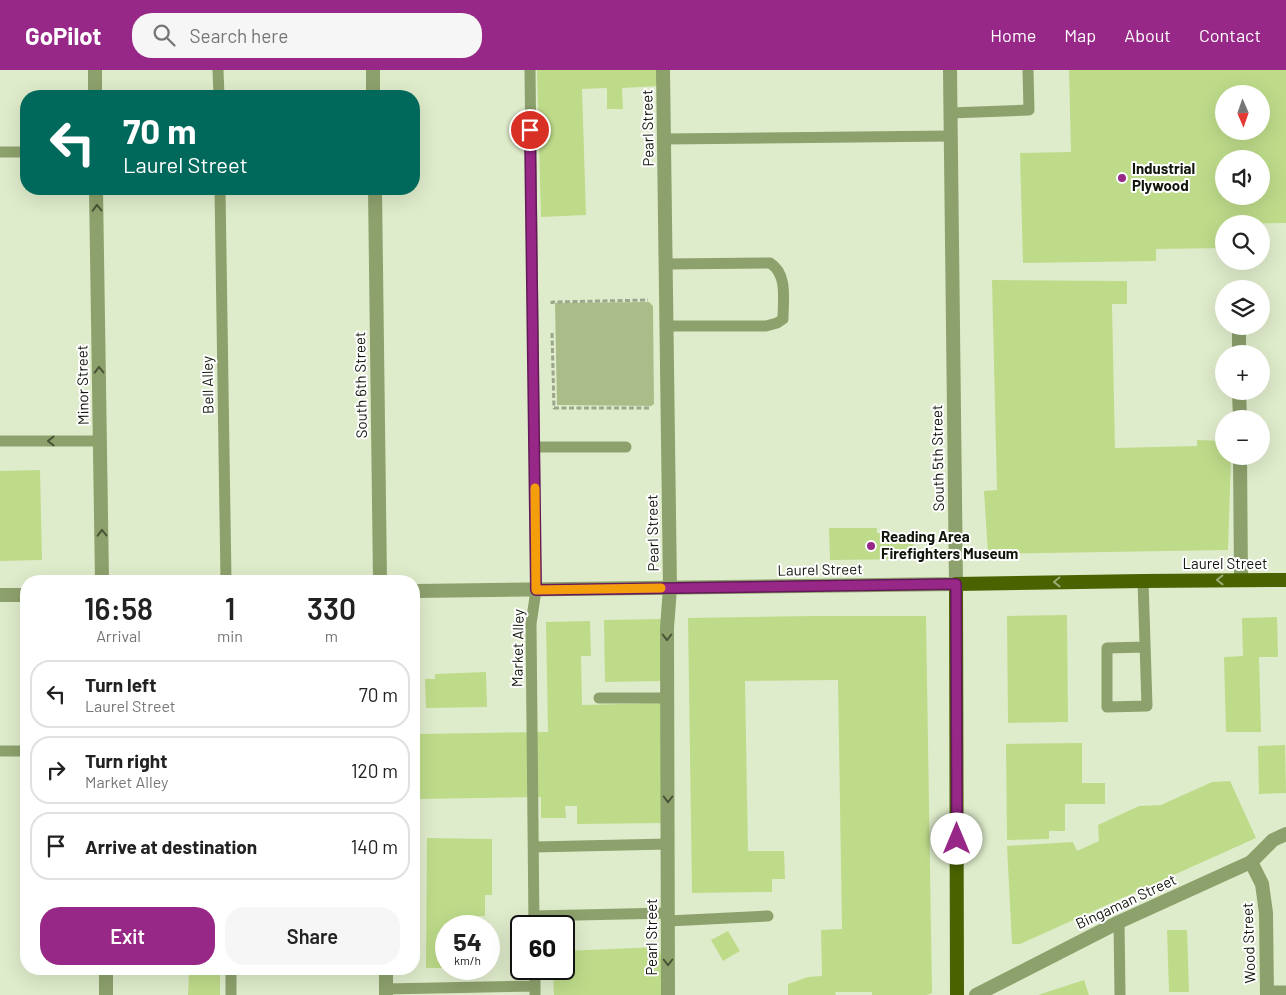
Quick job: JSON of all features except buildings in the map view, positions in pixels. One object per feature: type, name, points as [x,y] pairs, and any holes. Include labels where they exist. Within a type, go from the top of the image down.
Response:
[{"type":"main road","name":"Laurel Street","points":[[956,584],[1241,579],[1286,580]]},
{"type":"main road","name":"South 5th Street","points":[[956,584],[957,995]]},
{"type":"street","points":[[95,70],[95,90]]},
{"type":"street","points":[[373,70],[373,90]]},
{"type":"street","name":"Pearl Street","points":[[663,70],[670,588],[667,628],[668,995]]},
{"type":"street","name":"South 5th Street","points":[[950,70],[956,584]]},
{"type":"street","name":"Minor Street","points":[[96,195],[102,575]]},
{"type":"street","name":"South 6th Street","points":[[374,195],[380,575]]},
{"type":"street","points":[[1240,465],[1241,579]]},
{"type":"street","name":"Laurel Street","points":[[420,591],[956,584]]},
{"type":"street","points":[[0,595],[20,595]]},
{"type":"street","name":"Bingaman Street","points":[[976,995],[1119,922],[1251,862],[1273,840],[1286,834]]},
{"type":"street","name":"Wood Street","points":[[1251,862],[1262,884],[1266,913],[1267,993]]},
{"type":"street","points":[[106,975],[106,995]]},
{"type":"street","points":[[386,975],[386,992]]},
{"type":"lane","points":[[218,70],[219,90]]},
{"type":"lane","name":"Market Alley","points":[[530,70],[536,590],[531,624],[534,915]]},
{"type":"lane","points":[[950,113],[1029,110],[1028,70]]},
{"type":"lane","points":[[664,139],[950,136]]},
{"type":"lane","points":[[0,152],[20,152]]},
{"type":"lane","name":"Bell Alley","points":[[220,195],[226,575]]},
{"type":"lane","points":[[666,264],[770,263],[775,266],[782,279],[783,319],[766,326],[666,326]]},
{"type":"lane","points":[[0,441],[100,441]]},
{"type":"lane","points":[[534,447],[626,447]]},
{"type":"lane","points":[[1143,581],[1147,706],[1107,707],[1107,648],[1145,646]]},
{"type":"lane","points":[[600,698],[667,698]]},
{"type":"lane","points":[[0,751],[20,751]]},
{"type":"lane","points":[[534,847],[668,844]]},
{"type":"lane","points":[[575,920],[768,916]]},
{"type":"lane","points":[[1119,922],[1120,995]]},
{"type":"lane","points":[[230,975],[231,995]]},
{"type":"lane","points":[[386,992],[535,991]]},
{"type":"lane","points":[[1267,993],[1286,991]]},
{"type":"path","points":[[552,312],[552,302],[666,300]]},
{"type":"path","points":[[552,331],[554,408],[667,408]]},
{"type":"green space","points":[[649,302],[653,306],[654,404],[651,406],[557,405],[555,303]]},
{"type":"slow traffic","points":[[535,488],[536,590],[661,588]]},
{"type":"place","name":"Industrial Plywood","points":[[1122,178]]},
{"type":"place","name":"Reading Area Firefighters Museum","points":[[871,546]]},
{"type":"route","points":[[530,130],[536,590],[956,584],[957,839]]}]
